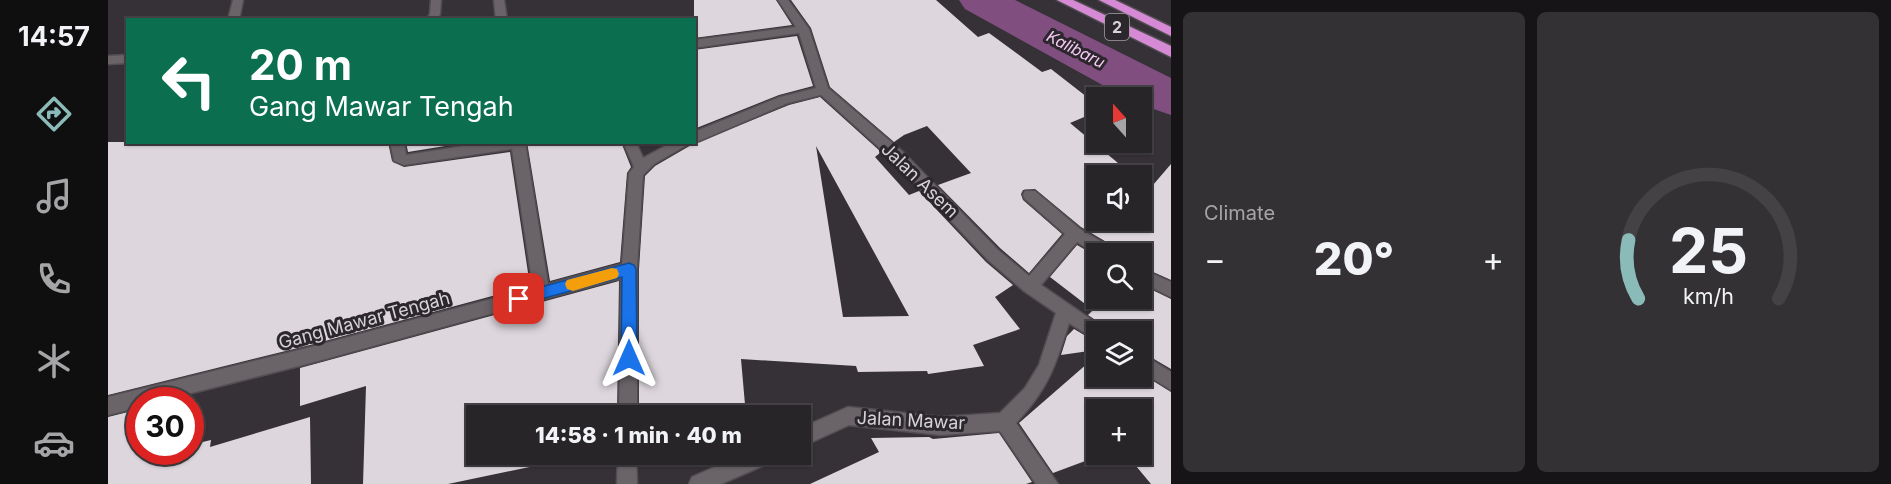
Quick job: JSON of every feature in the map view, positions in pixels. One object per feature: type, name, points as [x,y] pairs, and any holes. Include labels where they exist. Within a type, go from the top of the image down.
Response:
[{"type":"highway","name":"2","points":[[1063,0],[1171,52]]},
{"type":"highway","name":"2","points":[[1105,0],[1171,32]]},
{"type":"street","points":[[234,18],[238,0]]},
{"type":"street","points":[[432,18],[435,14],[436,0]]},
{"type":"street","points":[[499,0],[502,18]]},
{"type":"street","points":[[696,137],[784,100],[823,90],[803,29],[783,0]]},
{"type":"street","points":[[696,44],[803,29]]},
{"type":"street","points":[[108,60],[126,59]]},
{"type":"street","name":"Jalan Asem","points":[[823,90],[899,157],[993,255],[1030,286],[1086,325]]},
{"type":"street","points":[[397,144],[399,157],[404,160],[511,144]]},
{"type":"street","points":[[518,144],[542,293]]},
{"type":"street","points":[[630,144],[640,166]]},
{"type":"street","points":[[628,405],[629,269],[636,173],[640,166],[682,144]]},
{"type":"street","points":[[1030,195],[1075,233],[1091,243]]},
{"type":"street","points":[[1030,286],[1075,233]]},
{"type":"street","name":"Gang Mawar Tengah","points":[[108,406],[311,356],[629,269]]},
{"type":"street","points":[[1152,281],[1171,290]]},
{"type":"street","points":[[1048,484],[1004,422],[1031,394],[1046,369],[1065,310]]},
{"type":"street","points":[[1152,369],[1171,382]]},
{"type":"street","name":"Jalan Mawar","points":[[811,433],[848,416],[941,426],[1004,422]]},
{"type":"street","points":[[627,465],[627,484]]},
{"type":"street","points":[[699,484],[742,465]]},
{"type":"building","points":[[694,0],[776,0],[792,25],[696,38],[696,18],[694,18]]},
{"type":"building","points":[[791,0],[936,0],[978,37],[989,33],[1042,72],[1051,69],[1086,96],[1086,116],[1070,123],[1086,136],[1086,153],[1106,153],[1121,165],[1086,165],[1086,230],[1035,189],[1023,190],[1021,194],[1023,200],[1062,234],[1029,273],[1000,248],[938,185],[971,173],[927,126],[904,135],[894,142],[830,87],[811,28]]},
{"type":"building","points":[[797,36],[813,86],[779,95],[696,128],[696,50]]},
{"type":"building","points":[[820,97],[881,152],[875,157],[909,195],[919,191],[986,262],[1013,285],[995,297],[1020,329],[973,345],[984,366],[928,374],[927,371],[858,372],[856,366],[741,359],[745,405],[639,405],[639,269],[645,176],[655,166],[696,144],[789,105]],"holes":[[[816,146],[909,316],[843,317]]]},
{"type":"building","points":[[108,142],[126,142],[126,144],[388,144],[392,161],[404,167],[510,152],[530,286],[310,345],[140,387],[126,387],[126,391],[108,395]]},
{"type":"building","points":[[406,144],[458,144],[408,152]]},
{"type":"building","points":[[527,144],[622,144],[631,167],[627,173],[620,262],[550,281]]},
{"type":"building","points":[[1171,164],[1171,280],[1152,271],[1152,243],[1108,243],[1088,231],[1152,231],[1152,184]]},
{"type":"building","points":[[1077,245],[1086,250],[1086,305],[1050,277]]},
{"type":"building","points":[[619,281],[617,405],[466,405],[466,465],[539,465],[448,484],[363,484],[366,386],[300,406],[300,368]]},
{"type":"building","points":[[1152,290],[1171,299],[1171,369],[1152,358],[1152,321],[1097,321],[1088,315],[1093,310],[1152,309]]},
{"type":"building","points":[[1074,329],[1086,336],[1086,351],[1061,355],[1067,336]]},
{"type":"building","points":[[1086,365],[1086,387],[1152,387],[1152,380],[1171,392],[1171,484],[1151,484],[1135,465],[1152,465],[1152,399],[1086,399],[1086,461],[1053,473],[1019,423]]},
{"type":"building","points":[[126,412],[126,465],[204,465],[204,442],[211,440],[210,447],[310,417],[311,484],[108,484],[108,417]]},
{"type":"building","points":[[999,433],[1032,482],[1026,484],[810,484],[879,452],[871,438],[929,437],[933,439]]},
{"type":"waterway","name":"Kalibaru","points":[[981,0],[1150,89],[1171,97]]},
{"type":"slow traffic","points":[[573,284],[612,274]]},
{"type":"route","points":[[519,299],[629,269],[629,358]]}]
